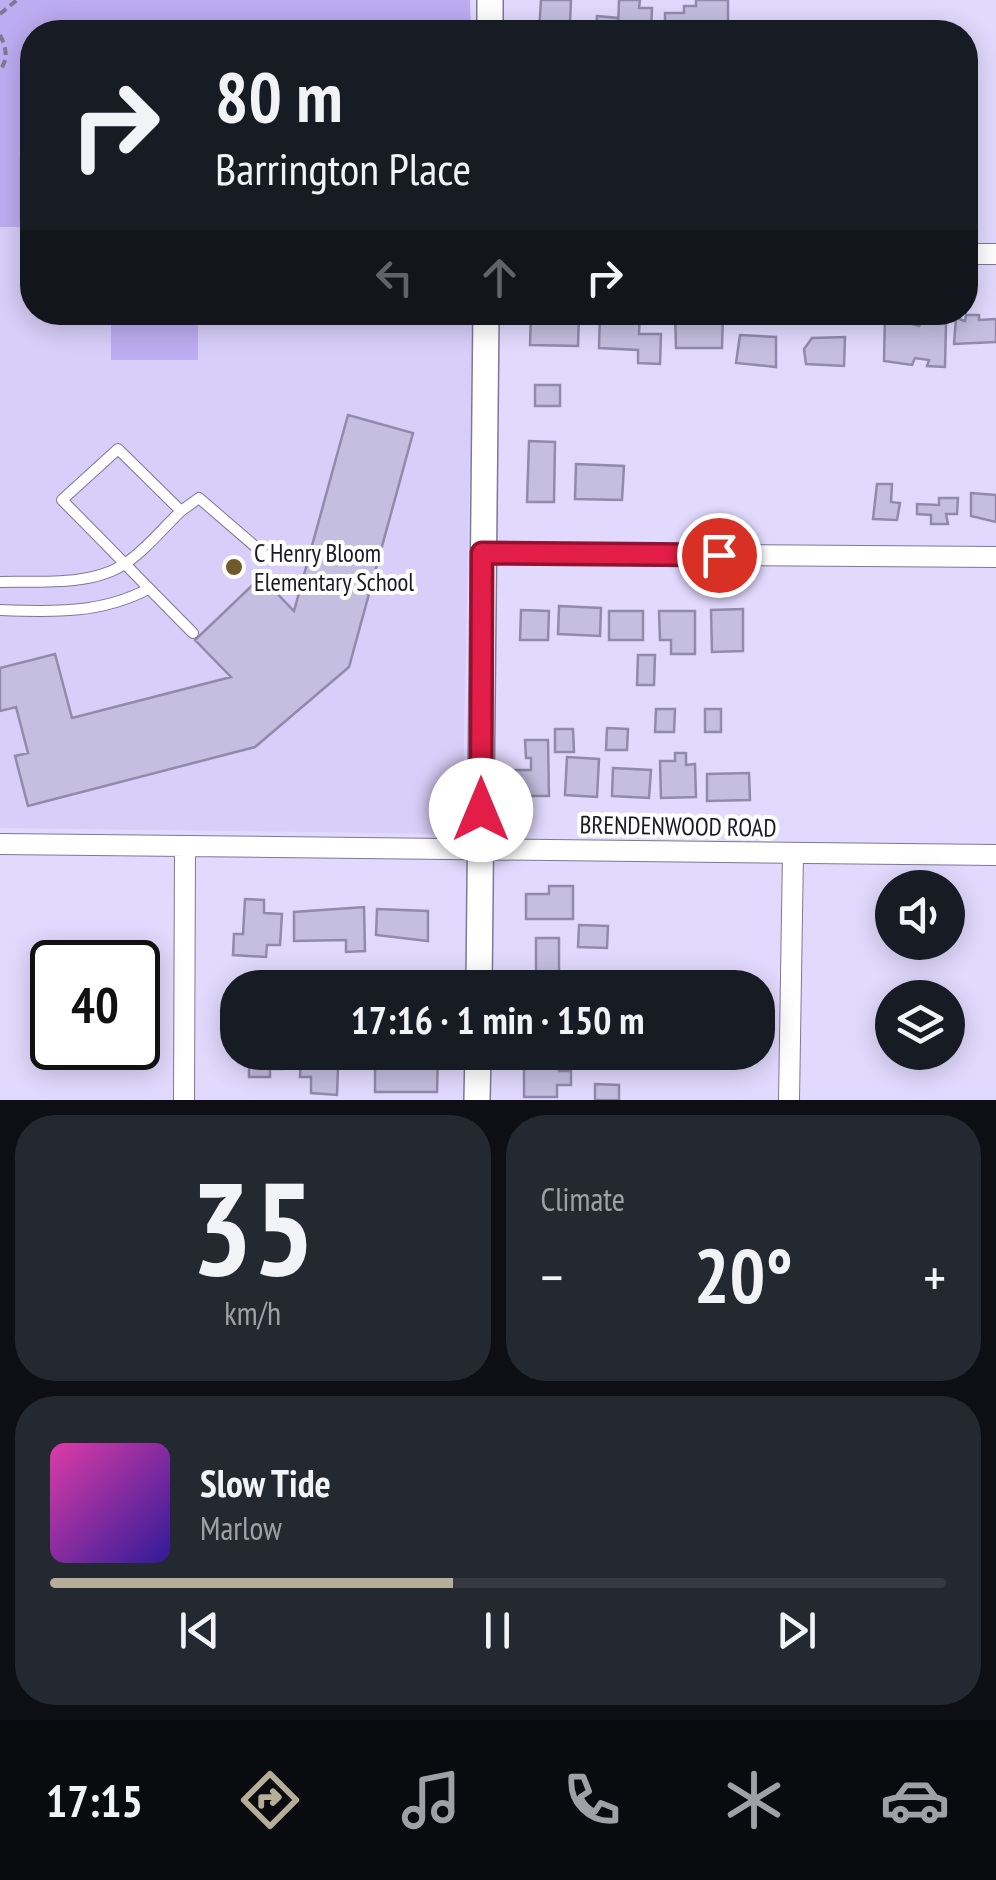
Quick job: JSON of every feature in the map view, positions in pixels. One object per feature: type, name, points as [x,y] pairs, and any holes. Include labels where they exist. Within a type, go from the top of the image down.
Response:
[{"type":"street","points":[[479,970],[486,325]]},
{"type":"street","points":[[482,553],[996,557]]},
{"type":"street","name":"BRENDENWOOD ROAD","points":[[0,844],[996,855]]},
{"type":"street","points":[[184,1100],[186,846]]},
{"type":"street","points":[[789,1100],[793,852]]},
{"type":"street","points":[[477,1100],[478,1070]]},
{"type":"lane","points":[[180,511],[118,449],[62,500],[193,633]]},
{"type":"lane","points":[[0,582],[106,573],[126,564],[180,511],[199,498],[264,554]]},
{"type":"lane","points":[[0,610],[101,608],[148,589]]},
{"type":"path","points":[[0,14],[17,0]]},
{"type":"path","points":[[0,36],[6,48],[0,71]]},
{"type":"shaded area","points":[[0,0],[470,0],[471,20],[20,20],[20,227],[0,227]]},
{"type":"shaded area","name":"C Henry Bloom Elementary School","points":[[0,227],[20,227],[20,325],[473,325],[462,829],[457,834],[0,828]]},
{"type":"shaded area","points":[[111,325],[198,325],[198,360],[111,360]]},
{"type":"building","points":[[541,0],[571,0],[570,20],[540,20]]},
{"type":"building","points":[[619,0],[640,0],[639,8],[652,8],[652,20],[618,20]]},
{"type":"building","points":[[696,0],[728,0],[728,20],[665,20],[665,13],[684,13],[684,6],[696,6]]},
{"type":"building","points":[[597,16],[618,18],[618,20],[597,20]]},
{"type":"building","points":[[978,315],[979,320],[996,319],[996,342],[954,344],[955,325],[978,325]]},
{"type":"building","points":[[531,325],[579,325],[578,346],[530,345]]},
{"type":"building","points":[[600,325],[639,325],[639,334],[661,334],[660,364],[638,363],[638,350],[599,348]]},
{"type":"building","points":[[675,325],[723,325],[722,348],[676,348]]},
{"type":"building","points":[[885,325],[946,325],[945,367],[927,366],[929,360],[915,358],[912,365],[884,361]]},
{"type":"building","points":[[740,335],[776,337],[776,367],[736,363]]},
{"type":"building","points":[[845,337],[844,366],[806,364],[804,349],[812,338]]},
{"type":"building","points":[[535,385],[560,385],[560,406],[535,406]]},
{"type":"building","points":[[348,415],[413,433],[349,667],[255,747],[28,806],[15,756],[28,753],[16,707],[0,711],[0,668],[55,654],[72,718],[231,677],[195,640],[261,577],[294,611]]},
{"type":"building","points":[[529,441],[555,442],[554,502],[527,502]]},
{"type":"building","points":[[576,464],[624,466],[622,500],[575,499]]},
{"type":"building","points":[[877,484],[892,484],[891,502],[900,503],[897,520],[873,519]]},
{"type":"building","points":[[971,493],[996,495],[996,522],[971,516]]},
{"type":"building","points":[[939,498],[958,498],[957,514],[946,514],[948,524],[931,524],[931,515],[917,514],[917,504],[939,505]]},
{"type":"building","points":[[559,606],[601,608],[600,636],[558,634]]},
{"type":"building","points":[[743,609],[743,651],[712,652],[711,610]]},
{"type":"building","points":[[521,610],[549,611],[548,640],[520,640]]},
{"type":"building","points":[[609,611],[643,611],[643,640],[609,640]]},
{"type":"building","points":[[659,611],[695,611],[695,654],[671,654],[671,640],[660,640]]},
{"type":"building","points":[[638,655],[655,655],[654,685],[637,685]]},
{"type":"building","points":[[656,709],[675,709],[674,732],[655,732]]},
{"type":"building","points":[[705,709],[721,709],[721,732],[705,732]]},
{"type":"building","points":[[607,728],[628,729],[627,750],[606,750]]},
{"type":"building","points":[[555,729],[573,729],[574,752],[555,752]]},
{"type":"building","points":[[525,740],[548,740],[549,796],[507,796],[507,770],[531,770]]},
{"type":"building","points":[[675,753],[686,753],[686,765],[695,764],[696,797],[661,798],[660,761],[675,761]]},
{"type":"building","points":[[567,757],[599,759],[597,797],[565,795]]},
{"type":"building","points":[[613,768],[651,770],[649,798],[612,796]]},
{"type":"building","points":[[749,773],[750,800],[707,801],[707,774]]},
{"type":"building","points":[[549,886],[573,886],[573,919],[526,919],[526,894],[549,894]]},
{"type":"building","points":[[245,899],[264,900],[264,913],[282,914],[280,945],[267,945],[266,957],[233,955],[234,934],[243,934]]},
{"type":"building","points":[[364,907],[365,951],[346,952],[346,940],[294,941],[294,912]]},
{"type":"building","points":[[377,909],[428,911],[428,941],[376,935]]},
{"type":"building","points":[[579,925],[608,926],[607,948],[578,947]]},
{"type":"building","points":[[536,938],[559,938],[559,970],[536,970]]},
{"type":"building","points":[[249,1070],[270,1070],[270,1077],[249,1077]]},
{"type":"building","points":[[300,1070],[338,1070],[337,1095],[311,1093],[311,1077],[300,1077]]},
{"type":"building","points":[[375,1070],[438,1070],[437,1092],[375,1092]]},
{"type":"building","points":[[524,1070],[571,1071],[571,1085],[557,1085],[557,1097],[524,1097]]},
{"type":"building","points":[[595,1084],[619,1085],[619,1100],[595,1100]]},
{"type":"place","name":"C Henry Bloom Elementary School","points":[[234,567]]},
{"type":"route","points":[[481,810],[482,553],[719,555]]}]
